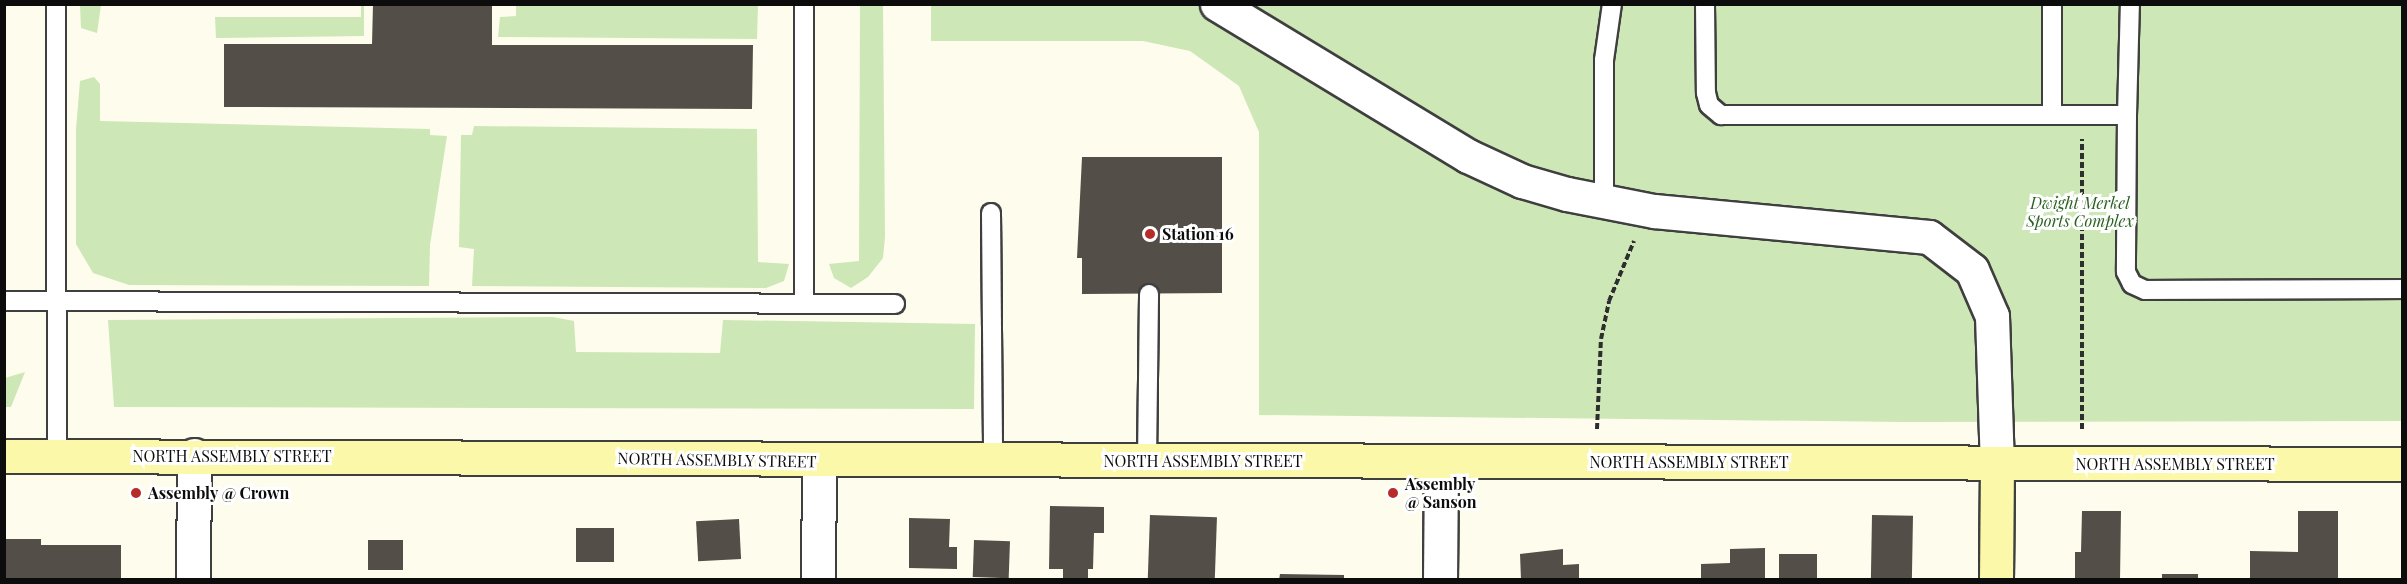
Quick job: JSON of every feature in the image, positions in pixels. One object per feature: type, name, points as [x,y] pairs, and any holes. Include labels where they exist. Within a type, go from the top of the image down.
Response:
[{"type":"main road","name":"NORTH ASSEMBLY STREET","points":[[4,456],[194,455],[819,461],[2403,464]]},
{"type":"main road","points":[[1996,579],[1997,464]]},
{"type":"street","points":[[1217,4],[1468,156],[1522,181],[1604,202],[1638,207],[1929,237],[1972,270],[1992,316],[1997,464]]},
{"type":"street","points":[[193,579],[194,455]]},
{"type":"street","points":[[818,579],[819,461]]},
{"type":"street","points":[[1440,579],[1441,462]]},
{"type":"lane","points":[[56,4],[57,456]]},
{"type":"lane","points":[[804,4],[804,304]]},
{"type":"lane","points":[[1604,202],[1604,60],[1612,4]]},
{"type":"lane","points":[[1705,4],[1706,93],[1709,105],[1721,115],[2127,115]]},
{"type":"lane","points":[[2052,4],[2052,115]]},
{"type":"lane","points":[[2130,4],[2127,272],[2132,284],[2145,290],[2403,289]]},
{"type":"lane","points":[[991,213],[993,461]]},
{"type":"lane","points":[[1147,461],[1149,294]]},
{"type":"lane","points":[[4,301],[895,304]]},
{"type":"path","points":[[2082,115],[2082,464]]},
{"type":"path","points":[[1595,461],[1601,339],[1610,301],[1633,246],[1638,207]]},
{"type":"green space","name":"Dwight Merkel Sports Complex","points":[[931,4],[2402,5],[2402,421],[1906,422],[1259,415],[1259,132],[1239,86],[1190,51],[1143,41],[931,41]]},
{"type":"green space","points":[[80,5],[101,5],[97,33],[81,28]]},
{"type":"green space","points":[[361,5],[364,5],[364,36],[216,38],[215,17],[361,17]]},
{"type":"green space","points":[[516,5],[758,5],[757,39],[498,37],[500,17],[516,16]]},
{"type":"green space","points":[[860,5],[883,5],[885,237],[883,258],[868,277],[851,288],[834,278],[829,264],[859,261]]},
{"type":"green space","points":[[94,77],[100,84],[100,121],[430,129],[430,135],[447,136],[430,245],[429,286],[129,285],[93,273],[76,244],[76,129],[80,81]]},
{"type":"green space","points":[[474,126],[757,129],[758,262],[789,264],[784,281],[766,288],[472,286],[474,249],[459,247],[461,135],[472,135]]},
{"type":"green space","points":[[553,317],[574,321],[576,352],[720,353],[723,320],[975,324],[974,409],[114,407],[108,320]]},
{"type":"green space","points":[[25,372],[11,407],[5,407],[5,378]]},
{"type":"building","points":[[373,4],[492,4],[492,45],[753,45],[752,109],[224,107],[224,44],[372,44]]},
{"type":"building","name":"Station 16","points":[[1082,157],[1222,157],[1222,293],[1082,294],[1082,258],[1077,258]]},
{"type":"building","points":[[1050,506],[1104,507],[1104,533],[1094,533],[1093,569],[1088,569],[1088,580],[1063,580],[1063,569],[1049,569]]},
{"type":"building","points":[[2082,511],[2121,511],[2120,580],[2075,580],[2075,552],[2081,552]]},
{"type":"building","points":[[2298,511],[2338,511],[2338,578],[2250,580],[2250,551],[2298,552]]},
{"type":"building","points":[[1150,515],[1217,517],[1215,580],[1148,580]]},
{"type":"building","points":[[1872,515],[1913,516],[1912,580],[1871,580]]},
{"type":"building","points":[[909,518],[950,519],[949,547],[957,547],[957,569],[909,568]]},
{"type":"building","points":[[739,519],[741,559],[698,561],[696,521]]},
{"type":"building","points":[[576,528],[614,528],[614,562],[576,562]]},
{"type":"building","points":[[5,539],[41,539],[41,545],[121,545],[121,580],[5,580]]},
{"type":"building","points":[[368,540],[403,540],[403,570],[368,570]]},
{"type":"building","points":[[974,540],[1010,541],[1009,578],[973,577]]},
{"type":"building","points":[[1765,548],[1765,580],[1701,580],[1701,564],[1730,563],[1730,549]]},
{"type":"building","points":[[1563,549],[1563,565],[1579,564],[1579,580],[1521,580],[1520,554]]},
{"type":"building","points":[[1779,554],[1817,554],[1817,580],[1779,580]]},
{"type":"building","points":[[1280,574],[1344,575],[1344,580],[1279,580]]},
{"type":"building","points":[[2162,574],[2198,574],[2198,580],[2162,580]]},
{"type":"place","name":"Station 16","points":[[1150,234]]},
{"type":"place","name":"Assembly @ Crown","points":[[136,493]]},
{"type":"place","name":"Assembly @ Sanson","points":[[1393,493]]}]
